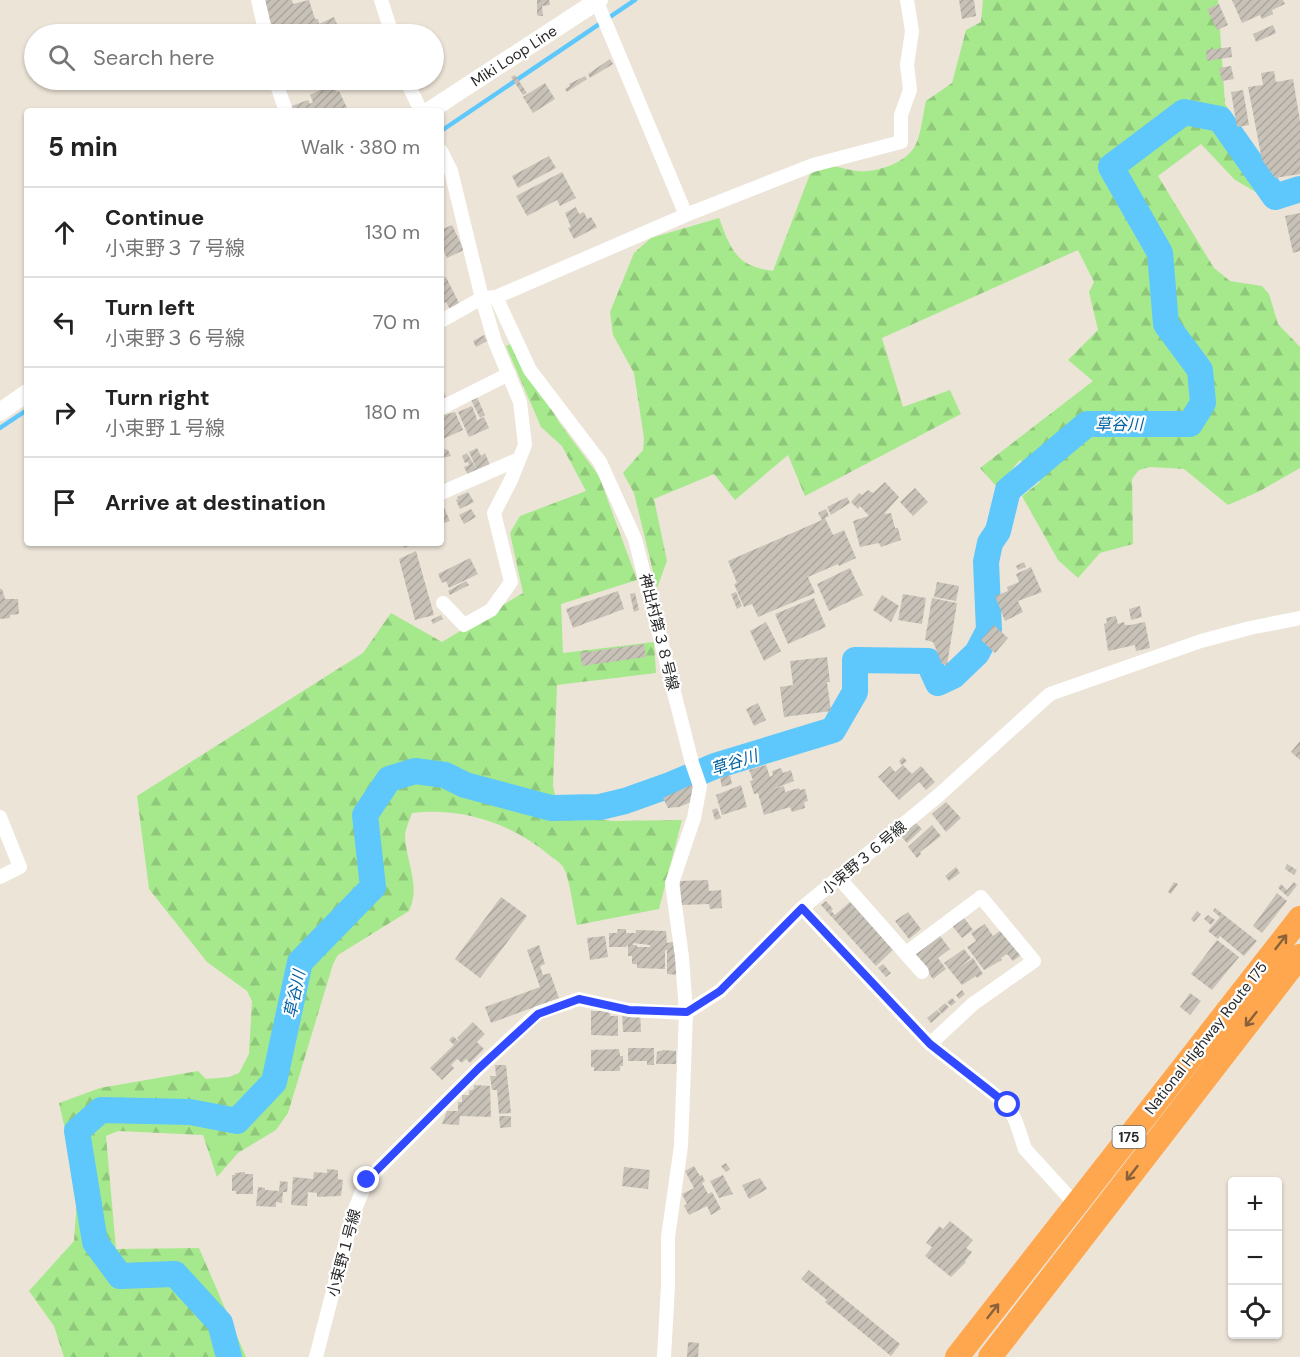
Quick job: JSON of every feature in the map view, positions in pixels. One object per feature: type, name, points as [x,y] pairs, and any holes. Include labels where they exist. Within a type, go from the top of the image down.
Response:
[{"type":"highway","name":"National Highway Route 175","points":[[957,1357],[1300,918]]},
{"type":"highway","name":"National Highway Route 175","points":[[990,1357],[1300,956]]},
{"type":"main road","name":"Miki Loop Line","points":[[434,108],[597,1]]},
{"type":"main road","points":[[0,412],[24,395]]},
{"type":"street","points":[[258,0],[264,24]]},
{"type":"street","points":[[381,0],[389,24]]},
{"type":"street","points":[[444,320],[489,298],[686,215],[813,165],[901,142],[901,115],[910,90],[907,65],[912,31],[907,0]]},
{"type":"street","points":[[597,1],[686,215]]},
{"type":"street","points":[[279,90],[285,108]]},
{"type":"street","points":[[411,90],[420,108]]},
{"type":"street","points":[[443,603],[464,625],[491,610],[511,582],[494,513],[525,445],[520,402],[495,342],[489,298],[451,171],[444,157]]},
{"type":"street","name":"神出村第３８号線","points":[[489,298],[530,370],[600,462],[635,539],[692,763],[700,786],[693,818],[672,883],[687,1012]]},
{"type":"street","points":[[444,406],[509,374]]},
{"type":"street","points":[[444,492],[519,459]]},
{"type":"street","name":"小束野３６号線","points":[[687,1012],[720,991],[802,908],[939,795],[1050,694],[1201,641],[1300,618]]},
{"type":"street","points":[[0,817],[20,867],[0,877]]},
{"type":"street","points":[[839,878],[922,972]]},
{"type":"street","points":[[906,953],[981,897],[1034,961],[973,1004],[930,1044]]},
{"type":"street","points":[[802,908],[930,1044],[1008,1105],[1025,1149],[1076,1205]]},
{"type":"street","name":"小束野１号線","points":[[316,1357],[352,1214],[367,1180],[478,1069],[538,1014],[579,999],[629,1010],[687,1012]]},
{"type":"street","points":[[664,1357],[668,1237],[681,1146],[687,1012]]},
{"type":"green space","points":[[983,0],[1218,0],[1225,104],[1291,200],[1277,204],[1235,180],[1201,144],[1158,176],[1214,268],[1230,281],[1262,286],[1269,294],[1278,324],[1300,347],[1300,468],[1258,492],[1228,505],[1184,469],[1150,467],[1139,470],[1132,479],[1133,544],[1100,553],[1078,578],[1058,560],[1022,496],[1040,482],[1020,460],[997,487],[980,468],[1093,381],[1068,360],[1098,330],[1089,292],[1094,282],[1078,250],[882,338],[903,407],[950,390],[961,414],[805,496],[788,455],[735,500],[714,474],[654,499],[667,561],[657,588],[634,493],[623,473],[643,450],[644,438],[634,373],[613,335],[610,312],[634,253],[651,238],[719,218],[727,239],[737,255],[751,265],[773,271],[810,174],[816,169],[828,166],[858,171],[873,170],[890,166],[911,152],[919,136],[926,101],[952,83],[966,30],[981,22]]},
{"type":"green space","points":[[513,343],[559,422],[599,476],[637,580],[561,604],[563,653],[654,642],[656,673],[557,685],[553,786],[559,813],[612,821],[682,820],[659,909],[577,925],[569,885],[562,865],[534,844],[502,826],[467,815],[412,813],[405,836],[414,892],[409,911],[338,955],[333,964],[288,1113],[276,1130],[238,1153],[217,1177],[203,1135],[118,1131],[106,1136],[116,1249],[199,1248],[246,1357],[64,1357],[54,1326],[29,1291],[74,1241],[78,1186],[59,1103],[100,1088],[198,1071],[206,1079],[229,1077],[239,1073],[249,1054],[252,1001],[247,991],[207,962],[149,889],[137,796],[363,653],[391,613],[442,642],[523,593],[510,533],[520,516],[586,491],[562,446],[541,427],[506,346]]},
{"type":"building","points":[[264,0],[292,0],[293,4],[309,0],[319,24],[270,24],[266,12],[269,11],[266,10]]},
{"type":"building","points":[[537,0],[549,0],[550,5],[542,6],[543,16],[537,14]]},
{"type":"building","points":[[959,0],[974,0],[976,16],[962,19]]},
{"type":"building","points":[[1232,0],[1283,0],[1285,4],[1272,10],[1273,14],[1262,19],[1260,15],[1242,23]]},
{"type":"building","points":[[1219,4],[1228,25],[1217,30],[1207,9]]},
{"type":"building","points":[[334,17],[337,24],[319,24]]},
{"type":"building","points":[[1273,25],[1276,33],[1256,42],[1253,34]]},
{"type":"building","points":[[1231,47],[1232,57],[1207,61],[1206,50]]},
{"type":"building","points":[[610,59],[613,64],[590,78],[588,74]]},
{"type":"building","points":[[1231,66],[1234,79],[1222,81],[1219,68]]},
{"type":"building","points":[[1274,71],[1276,82],[1293,79],[1300,121],[1300,174],[1275,178],[1262,160],[1248,87],[1263,85],[1261,73]]},
{"type":"building","points":[[515,75],[527,93],[523,95],[511,77]]},
{"type":"building","points":[[585,76],[587,79],[567,92],[565,89],[570,86],[569,84]]},
{"type":"building","points":[[545,83],[555,99],[533,113],[523,97]]},
{"type":"building","points":[[320,90],[339,91],[347,108],[290,108],[308,100],[310,104],[313,102],[310,95]]},
{"type":"building","points":[[1243,90],[1249,125],[1237,127],[1231,92]]},
{"type":"building","points":[[549,156],[556,168],[518,188],[512,176]]},
{"type":"building","points":[[562,172],[576,198],[560,206],[557,200],[527,216],[516,196]]},
{"type":"building","points":[[576,207],[579,214],[584,212],[587,219],[591,217],[597,227],[574,239],[568,228],[571,227],[565,213]]},
{"type":"building","points":[[1300,213],[1300,251],[1293,253],[1285,216]]},
{"type":"building","points":[[452,225],[464,250],[447,258],[444,252],[444,229]]},
{"type":"building","points":[[446,277],[461,307],[451,311],[446,302],[444,303],[444,278]]},
{"type":"building","points":[[484,335],[487,341],[476,347],[473,341]]},
{"type":"building","points":[[477,397],[485,415],[480,418],[471,400]]},
{"type":"building","points":[[472,406],[476,421],[484,417],[489,428],[469,437],[458,412]]},
{"type":"building","points":[[455,412],[463,430],[444,439],[444,415]]},
{"type":"building","points":[[477,448],[481,456],[485,453],[490,465],[477,470],[469,452]]},
{"type":"building","points":[[444,450],[448,450],[451,456],[444,458]]},
{"type":"building","points":[[467,453],[477,470],[468,475],[464,467],[469,465],[468,462],[465,463],[462,456]]},
{"type":"building","points":[[885,482],[899,497],[884,514],[891,513],[901,540],[881,547],[879,543],[860,547],[853,521],[869,516],[860,506],[858,509],[851,502],[859,493],[862,495],[868,490],[873,493]]},
{"type":"building","points":[[915,488],[928,502],[913,516],[900,502]]},
{"type":"building","points":[[468,492],[474,502],[460,509],[457,497]]},
{"type":"building","points":[[847,497],[850,503],[831,515],[827,507]]},
{"type":"building","points":[[444,508],[450,521],[444,523]]},
{"type":"building","points":[[471,509],[476,517],[464,524],[459,515]]},
{"type":"building","points":[[826,509],[829,516],[825,518],[833,535],[844,530],[856,558],[808,577],[815,593],[758,617],[752,604],[744,607],[734,584],[737,583],[728,561],[822,520],[818,513]]},
{"type":"building","points":[[416,551],[434,615],[415,620],[399,559]]},
{"type":"building","points":[[470,558],[478,574],[449,588],[446,581],[442,583],[438,574]]},
{"type":"building","points":[[1024,562],[1026,567],[1018,570],[1016,566]]},
{"type":"building","points":[[1031,567],[1042,592],[1018,601],[1023,612],[1005,621],[995,596],[1008,591],[1007,587],[1019,582],[1016,574]]},
{"type":"building","points":[[850,568],[863,595],[829,611],[817,584]]},
{"type":"building","points":[[466,581],[469,585],[450,595],[448,591]]},
{"type":"building","points":[[937,582],[959,586],[956,601],[934,597]]},
{"type":"building","points":[[0,589],[5,599],[18,599],[19,614],[0,619]]},
{"type":"building","points":[[618,591],[624,609],[573,628],[566,609]]},
{"type":"building","points":[[736,592],[742,606],[737,609],[731,594]]},
{"type":"building","points":[[635,593],[639,610],[634,612],[630,594]]},
{"type":"building","points":[[903,594],[926,598],[922,624],[898,620]]},
{"type":"building","points":[[882,595],[899,606],[891,622],[873,610]]},
{"type":"building","points":[[814,598],[826,627],[788,644],[775,614]]},
{"type":"building","points":[[932,598],[957,603],[947,665],[942,664],[933,642],[925,640]]},
{"type":"building","points":[[1140,606],[1142,617],[1131,620],[1129,609]]},
{"type":"building","points":[[441,615],[443,619],[433,624],[431,620]]},
{"type":"building","points":[[1116,616],[1118,624],[1124,622],[1125,625],[1130,625],[1145,622],[1150,648],[1136,651],[1135,645],[1108,651],[1104,624],[1107,623],[1106,618]]},
{"type":"building","points":[[766,622],[781,651],[764,661],[750,631]]},
{"type":"building","points":[[994,625],[1008,638],[995,653],[981,640]]},
{"type":"building","points":[[644,644],[646,657],[582,666],[580,653]]},
{"type":"building","points":[[827,657],[830,682],[827,682],[831,711],[784,717],[780,687],[793,685],[790,661]]},
{"type":"building","points":[[758,703],[766,720],[754,726],[746,709]]},
{"type":"building","points":[[1300,741],[1300,760],[1291,752]]},
{"type":"building","points":[[903,757],[907,761],[902,765],[899,761]]},
{"type":"building","points":[[766,765],[770,777],[773,775],[772,771],[781,768],[783,773],[791,770],[794,781],[773,789],[784,786],[785,792],[799,788],[800,790],[805,789],[808,801],[804,802],[805,808],[792,812],[790,807],[764,815],[758,793],[754,794],[750,781],[753,780],[749,770]]},
{"type":"building","points":[[903,765],[912,774],[921,766],[935,782],[926,790],[919,782],[899,800],[878,777],[890,766],[895,772]]},
{"type":"building","points":[[730,775],[732,784],[722,787],[720,778]]},
{"type":"building","points":[[693,784],[696,800],[679,807],[668,808],[663,798]]},
{"type":"building","points":[[741,785],[747,807],[722,815],[716,795]]},
{"type":"building","points":[[946,802],[961,818],[946,832],[932,814]]},
{"type":"building","points":[[717,808],[721,818],[715,820],[712,810]]},
{"type":"building","points":[[915,822],[922,829],[907,843],[900,835]]},
{"type":"building","points":[[932,825],[941,836],[920,852],[917,858],[908,847]]},
{"type":"building","points":[[1287,864],[1297,870],[1294,875],[1285,869]]},
{"type":"building","points":[[956,867],[960,873],[949,881],[945,876]]},
{"type":"building","points":[[708,880],[709,891],[721,890],[722,908],[710,909],[709,904],[681,905],[680,881]]},
{"type":"building","points":[[1174,882],[1178,884],[1171,894],[1168,892]]},
{"type":"building","points":[[1294,882],[1297,885],[1288,897],[1278,888],[1281,884],[1287,890]]},
{"type":"building","points":[[1277,893],[1287,901],[1262,933],[1253,926]]},
{"type":"building","points":[[501,897],[527,916],[480,978],[455,959]]},
{"type":"building","points":[[826,901],[835,915],[850,902],[893,950],[876,966],[821,905]]},
{"type":"building","points":[[1215,908],[1257,941],[1244,956],[1220,936],[1218,939],[1208,931],[1220,917],[1213,911]]},
{"type":"building","points":[[1197,911],[1201,914],[1194,922],[1191,919]]},
{"type":"building","points":[[908,912],[921,929],[909,939],[895,921]]},
{"type":"building","points":[[962,915],[973,930],[962,938],[950,923]]},
{"type":"building","points":[[1208,915],[1215,920],[1211,925],[1204,919]]},
{"type":"building","points":[[985,924],[993,936],[1004,928],[1024,953],[1013,961],[1007,954],[1001,958],[1002,960],[984,970],[967,947],[976,941],[971,933]]},
{"type":"building","points":[[618,929],[626,929],[626,933],[636,933],[636,930],[666,931],[667,943],[677,941],[680,975],[667,974],[667,950],[665,950],[665,969],[637,968],[637,964],[632,964],[632,956],[628,956],[628,945],[609,947],[609,933],[617,933]],"holes":[[[633,943],[650,945],[650,947],[637,947]]]},
{"type":"building","points":[[937,932],[950,949],[938,958],[946,969],[933,979],[913,953]]},
{"type":"building","points":[[605,936],[608,957],[590,960],[587,938]]},
{"type":"building","points":[[1217,940],[1239,957],[1212,990],[1191,974]]},
{"type":"building","points":[[539,945],[545,964],[540,966],[543,975],[550,973],[559,998],[491,1023],[485,1007],[540,987],[527,950]]},
{"type":"building","points":[[964,949],[971,958],[956,970],[973,958],[983,974],[962,985],[944,963]]},
{"type":"building","points":[[883,964],[891,973],[886,977],[878,968]]},
{"type":"building","points":[[962,990],[965,994],[959,999],[956,995]]},
{"type":"building","points":[[1190,993],[1201,1001],[1190,1015],[1180,1007]]},
{"type":"building","points":[[952,998],[956,1002],[951,1006],[947,1002]]},
{"type":"building","points":[[945,1003],[949,1007],[942,1014],[938,1009]]},
{"type":"building","points":[[937,1010],[941,1014],[931,1023],[927,1018]]},
{"type":"building","points":[[591,1011],[610,1011],[610,1016],[618,1016],[618,1036],[591,1035]]},
{"type":"building","points":[[622,1011],[640,1011],[641,1032],[623,1032]]},
{"type":"building","points":[[473,1022],[485,1034],[477,1042],[484,1049],[470,1063],[466,1059],[462,1063],[457,1059],[451,1065],[454,1068],[442,1080],[430,1068],[454,1045],[449,1040],[453,1036],[458,1041],[457,1038]]},
{"type":"building","points":[[628,1048],[654,1048],[654,1065],[647,1065],[647,1061],[628,1061]]},
{"type":"building","points":[[619,1049],[620,1056],[623,1056],[623,1066],[620,1066],[620,1071],[594,1071],[594,1067],[591,1067],[591,1050]]},
{"type":"building","points":[[676,1051],[676,1064],[656,1064],[657,1052]]},
{"type":"building","points":[[495,1065],[506,1065],[511,1113],[499,1114],[497,1090],[492,1090],[490,1076],[496,1076]]},
{"type":"building","points":[[474,1085],[490,1086],[491,1117],[460,1116],[459,1125],[442,1124],[447,1111],[458,1111],[458,1102],[462,1102],[462,1095],[469,1095]]},
{"type":"building","points":[[499,1116],[511,1116],[511,1127],[500,1128]]},
{"type":"building","points":[[726,1163],[730,1169],[726,1172],[721,1166]]},
{"type":"building","points":[[694,1166],[705,1181],[702,1183],[708,1194],[712,1192],[721,1209],[711,1215],[707,1206],[689,1215],[684,1206],[687,1204],[682,1194],[694,1188],[685,1171]]},
{"type":"building","points":[[624,1167],[650,1170],[648,1189],[622,1186]]},
{"type":"building","points":[[327,1169],[338,1170],[338,1179],[343,1180],[341,1196],[317,1197],[317,1193],[308,1192],[307,1206],[291,1205],[293,1177],[313,1179],[314,1172],[327,1173]]},
{"type":"building","points":[[245,1172],[245,1174],[253,1174],[253,1194],[236,1194],[236,1191],[232,1191],[232,1175]]},
{"type":"building","points":[[723,1175],[733,1194],[719,1198],[710,1181]]},
{"type":"building","points":[[760,1178],[767,1189],[749,1199],[742,1185]]},
{"type":"building","points":[[280,1181],[288,1182],[287,1192],[283,1192],[282,1203],[276,1202],[276,1207],[256,1206],[258,1187],[279,1191]]},
{"type":"building","points":[[950,1221],[973,1240],[966,1248],[972,1252],[966,1262],[951,1277],[925,1256],[932,1247],[926,1243],[939,1226],[943,1229]]},
{"type":"building","points":[[809,1270],[900,1344],[891,1356],[825,1302],[827,1300],[801,1279]]},
{"type":"building","points":[[688,1342],[699,1343],[698,1357],[687,1357]]},
{"type":"waterway","points":[[444,129],[635,0]]},
{"type":"waterway","name":"草谷川","points":[[229,1357],[220,1323],[175,1274],[120,1276],[95,1242],[77,1131],[101,1110],[190,1112],[237,1121],[274,1082],[300,962],[373,887],[365,815],[389,779],[415,771],[445,775],[465,785],[551,808],[600,807],[670,785],[715,766],[833,730],[855,692],[855,660],[928,661],[938,683],[953,676],[977,653],[989,630],[986,562],[990,543],[998,531],[1008,490],[1087,424],[1190,424],[1203,403],[1200,370],[1166,324],[1160,253],[1111,167],[1184,112],[1220,119],[1275,197],[1300,189]]},
{"type":"waterway","points":[[0,428],[24,412]]},
{"type":"route","points":[[367,1180],[478,1069],[538,1014],[579,999],[629,1010],[687,1012],[720,991],[802,908],[930,1044],[1008,1105]]}]
